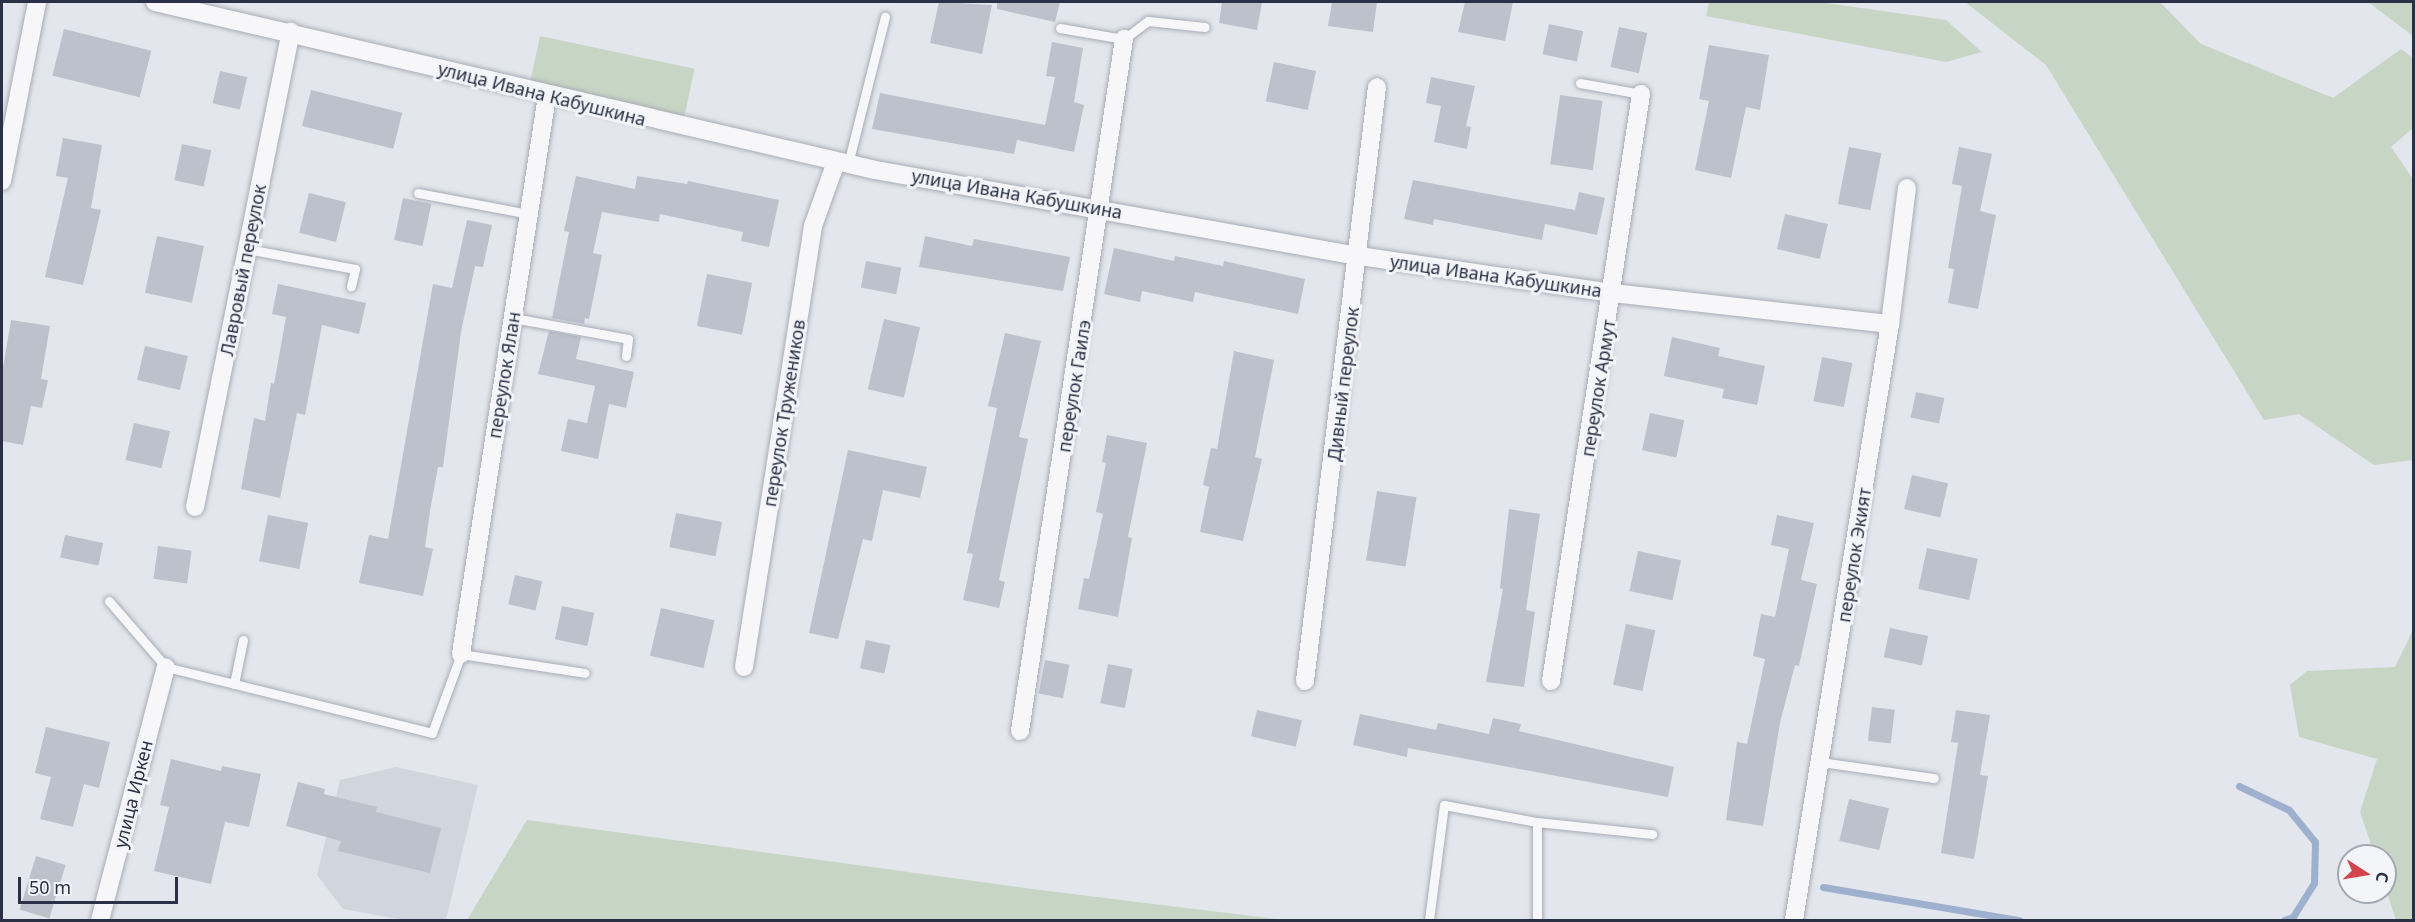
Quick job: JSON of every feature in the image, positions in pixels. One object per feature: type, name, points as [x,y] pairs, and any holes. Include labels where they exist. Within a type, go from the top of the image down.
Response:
[{"type":"street","points":[[2,181],[37,2]]},
{"type":"street","name":"улица Ивана Кабушкина","points":[[155,2],[291,32],[547,96],[842,163],[1101,207],[1359,256],[1613,293],[1890,324]]},
{"type":"street","name":"Лавровый переулок","points":[[195,507],[291,32]]},
{"type":"street","name":"переулок Гаилэ","points":[[1020,731],[1101,207],[1124,39]]},
{"type":"street","name":"Дивный переулок","points":[[1305,681],[1359,256],[1377,87]]},
{"type":"street","name":"переулок Армут","points":[[1551,681],[1613,293],[1641,94]]},
{"type":"street","name":"переулок Ялан","points":[[461,654],[547,96]]},
{"type":"street","name":"переулок Тружеников","points":[[744,667],[813,226],[842,163]]},
{"type":"street","name":"переулок Экият","points":[[1794,921],[1890,324],[1907,188]]},
{"type":"street","name":"улица Иркен","points":[[100,921],[166,667]]},
{"type":"lane","points":[[842,163],[885,17]]},
{"type":"lane","points":[[1060,27],[1124,39],[1148,21],[1205,27]]},
{"type":"lane","points":[[1580,83],[1641,94]]},
{"type":"lane","points":[[418,193],[529,214]]},
{"type":"lane","points":[[247,249],[355,269],[351,287]]},
{"type":"lane","points":[[513,318],[628,339],[626,356]]},
{"type":"lane","points":[[109,601],[166,667],[432,733],[461,654],[585,673]]},
{"type":"lane","points":[[234,684],[243,640]]},
{"type":"lane","points":[[1821,762],[1934,778]]},
{"type":"lane","points":[[1429,921],[1444,805],[1537,822],[1652,834]]},
{"type":"lane","points":[[1537,822],[1537,921]]},
{"type":"shaded area","points":[[396,767],[478,785],[446,920],[403,920],[343,909],[317,875],[340,780]]},
{"type":"green space","points":[[1709,2],[1819,2],[1946,20],[1982,52],[1946,62],[1706,16]]},
{"type":"green space","points":[[1965,2],[2160,2],[2201,44],[2333,98],[2401,49],[2413,58],[2413,128],[2391,147],[2413,179],[2413,460],[2374,465],[2299,414],[2264,420],[2046,65]]},
{"type":"green space","points":[[2368,2],[2413,2],[2413,36]]},
{"type":"green space","points":[[540,36],[695,69],[684,117],[530,84]]},
{"type":"green space","points":[[2413,630],[2413,920],[2396,920],[2391,904],[2397,904],[2397,844],[2371,844],[2360,812],[2377,759],[2299,737],[2290,685],[2307,671],[2395,667]]},
{"type":"green space","points":[[527,820],[1040,890],[1284,920],[467,920]]},
{"type":"building","points":[[939,2],[992,5],[982,54],[930,43]]},
{"type":"building","points":[[997,2],[1060,2],[1055,22],[997,9]]},
{"type":"building","points":[[1222,2],[1262,2],[1257,30],[1219,23]]},
{"type":"building","points":[[1332,2],[1377,2],[1373,32],[1328,26]]},
{"type":"building","points":[[1465,2],[1513,2],[1505,41],[1458,32]]},
{"type":"building","points":[[1549,24],[1583,31],[1577,62],[1543,54]]},
{"type":"building","points":[[1619,27],[1647,33],[1639,73],[1610,67]]},
{"type":"building","points":[[64,29],[151,51],[140,97],[52,76]]},
{"type":"building","points":[[1052,42],[1083,48],[1074,102],[1084,105],[1074,152],[1017,140],[1014,154],[872,129],[880,93],[1045,125],[1055,77],[1046,76]]},
{"type":"building","points":[[1709,45],[1769,55],[1760,110],[1746,107],[1731,178],[1695,170],[1709,101],[1699,99]]},
{"type":"building","points":[[1274,62],[1316,71],[1308,110],[1266,101]]},
{"type":"building","points":[[220,71],[247,77],[240,109],[213,103]]},
{"type":"building","points":[[1431,77],[1475,86],[1466,126],[1471,127],[1467,149],[1434,142],[1441,106],[1426,103]]},
{"type":"building","points":[[311,90],[402,113],[393,149],[302,126]]},
{"type":"building","points":[[1560,95],[1603,101],[1593,170],[1550,164]]},
{"type":"building","points":[[63,138],[102,145],[91,208],[101,210],[83,285],[45,277],[68,178],[56,176]]},
{"type":"building","points":[[182,144],[211,150],[204,186],[174,180]]},
{"type":"building","points":[[1849,147],[1881,153],[1870,210],[1838,204]]},
{"type":"building","points":[[1959,147],[1992,154],[1980,211],[1996,215],[1978,309],[1948,303],[1954,269],[1948,268],[1962,186],[1952,184]]},
{"type":"building","points":[[576,176],[635,189],[637,176],[687,184],[688,181],[779,200],[769,247],[741,241],[743,232],[660,214],[659,222],[602,212],[593,253],[602,255],[589,319],[585,318],[584,324],[552,318],[569,232],[564,231]]},
{"type":"building","points":[[1413,180],[1575,210],[1579,192],[1605,198],[1597,235],[1545,224],[1542,240],[1434,219],[1433,225],[1404,219]]},
{"type":"building","points":[[309,193],[346,202],[336,242],[299,233]]},
{"type":"building","points":[[403,198],[431,204],[422,246],[394,240]]},
{"type":"building","points":[[1785,214],[1828,224],[1820,259],[1777,249]]},
{"type":"building","points":[[467,220],[492,225],[483,267],[475,266],[461,332],[443,467],[438,467],[430,511],[425,547],[433,549],[423,596],[359,583],[369,535],[388,539],[433,284],[452,288]]},
{"type":"building","points":[[157,236],[204,246],[192,303],[145,293]]},
{"type":"building","points":[[925,236],[972,246],[974,239],[1070,257],[1063,291],[919,267]]},
{"type":"building","points":[[1114,248],[1174,261],[1175,256],[1223,266],[1224,261],[1305,279],[1298,314],[1195,292],[1193,302],[1142,291],[1140,302],[1104,294]]},
{"type":"building","points":[[866,261],[901,268],[896,294],[861,288]]},
{"type":"building","points":[[707,274],[752,283],[742,335],[697,326]]},
{"type":"building","points":[[278,284],[366,303],[359,334],[322,325],[305,415],[297,413],[280,498],[241,489],[254,418],[265,421],[271,383],[274,384],[286,317],[272,314]]},
{"type":"building","points":[[884,319],[920,327],[904,397],[868,389]]},
{"type":"building","points":[[11,320],[50,326],[41,379],[48,380],[42,408],[31,406],[23,445],[2,441],[2,374]]},
{"type":"building","points":[[549,331],[581,337],[576,359],[634,372],[626,408],[609,404],[598,459],[561,451],[568,419],[587,423],[595,386],[538,374]]},
{"type":"building","points":[[1005,333],[1041,341],[1019,437],[1028,439],[999,580],[1005,582],[999,608],[963,600],[973,554],[967,553],[997,408],[988,406]]},
{"type":"building","points":[[1672,337],[1720,348],[1718,356],[1765,366],[1757,405],[1722,398],[1724,389],[1664,376]]},
{"type":"building","points":[[145,346],[188,356],[180,390],[137,380]]},
{"type":"building","points":[[1234,351],[1274,360],[1255,457],[1262,459],[1243,541],[1200,532],[1209,487],[1203,485],[1211,448],[1217,449]]},
{"type":"building","points":[[1822,357],[1852,363],[1844,407],[1813,401]]},
{"type":"building","points":[[1916,392],[1944,398],[1939,423],[1911,417]]},
{"type":"building","points":[[1650,413],[1684,420],[1676,457],[1642,450]]},
{"type":"building","points":[[134,423],[170,431],[162,468],[125,460]]},
{"type":"building","points":[[1107,435],[1147,443],[1128,537],[1132,538],[1118,617],[1078,609],[1084,578],[1089,579],[1103,514],[1096,512],[1106,463],[1102,462]]},
{"type":"building","points":[[848,450],[927,467],[920,498],[883,490],[872,541],[863,539],[838,639],[809,633]]},
{"type":"building","points":[[1912,475],[1948,483],[1940,517],[1904,509]]},
{"type":"building","points":[[1377,491],[1417,497],[1406,566],[1366,560]]},
{"type":"building","points":[[1509,509],[1540,514],[1526,610],[1535,612],[1524,687],[1486,682],[1503,589],[1500,588]]},
{"type":"building","points":[[676,513],[722,522],[715,556],[669,547]]},
{"type":"building","points":[[268,515],[308,523],[299,569],[259,561]]},
{"type":"building","points":[[1777,515],[1814,523],[1801,580],[1817,584],[1799,666],[1795,665],[1780,723],[1763,826],[1726,820],[1737,742],[1747,744],[1765,659],[1753,656],[1761,614],[1775,617],[1789,549],[1771,545]]},
{"type":"building","points":[[65,535],[103,543],[98,566],[60,557]]},
{"type":"building","points":[[158,546],[192,551],[187,583],[153,579]]},
{"type":"building","points":[[1927,548],[1978,559],[1969,600],[1918,589]]},
{"type":"building","points":[[1638,551],[1681,560],[1673,600],[1629,591]]},
{"type":"building","points":[[515,575],[542,581],[536,611],[508,604]]},
{"type":"building","points":[[562,606],[594,613],[587,646],[555,639]]},
{"type":"building","points":[[661,608],[715,620],[704,668],[650,656]]},
{"type":"building","points":[[1626,624],[1655,630],[1642,691],[1613,685]]},
{"type":"building","points":[[1890,628],[1928,636],[1922,665],[1884,657]]},
{"type":"building","points":[[866,640],[890,645],[884,674],[860,668]]},
{"type":"building","points":[[1045,660],[1070,665],[1063,698],[1039,693]]},
{"type":"building","points":[[1108,664],[1133,669],[1125,708],[1100,703]]},
{"type":"building","points":[[1872,707],[1895,710],[1891,744],[1868,741]]},
{"type":"building","points":[[1257,710],[1302,720],[1296,747],[1251,736]]},
{"type":"building","points":[[1956,710],[1990,715],[1980,775],[1988,776],[1974,859],[1941,853],[1958,743],[1951,742]]},
{"type":"building","points":[[1360,714],[1436,730],[1438,723],[1489,734],[1493,718],[1521,724],[1519,731],[1674,767],[1668,797],[1408,748],[1407,757],[1353,745]]},
{"type":"building","points":[[46,727],[110,742],[99,788],[84,784],[73,827],[40,819],[51,777],[35,773]]},
{"type":"building","points":[[171,759],[221,771],[222,766],[261,774],[249,827],[225,822],[211,884],[154,871],[169,807],[160,805]]},
{"type":"building","points":[[298,782],[325,789],[324,794],[377,807],[376,812],[441,828],[430,873],[338,851],[341,841],[286,826]]},
{"type":"building","points":[[1849,799],[1889,808],[1879,850],[1839,841]]},
{"type":"building","points":[[36,856],[66,865],[49,919],[20,910]]},
{"type":"waterway","points":[[2239,786],[2289,810],[2315,842],[2314,883],[2293,917],[2284,920]]},
{"type":"waterway","points":[[1823,887],[2019,920]]}]
